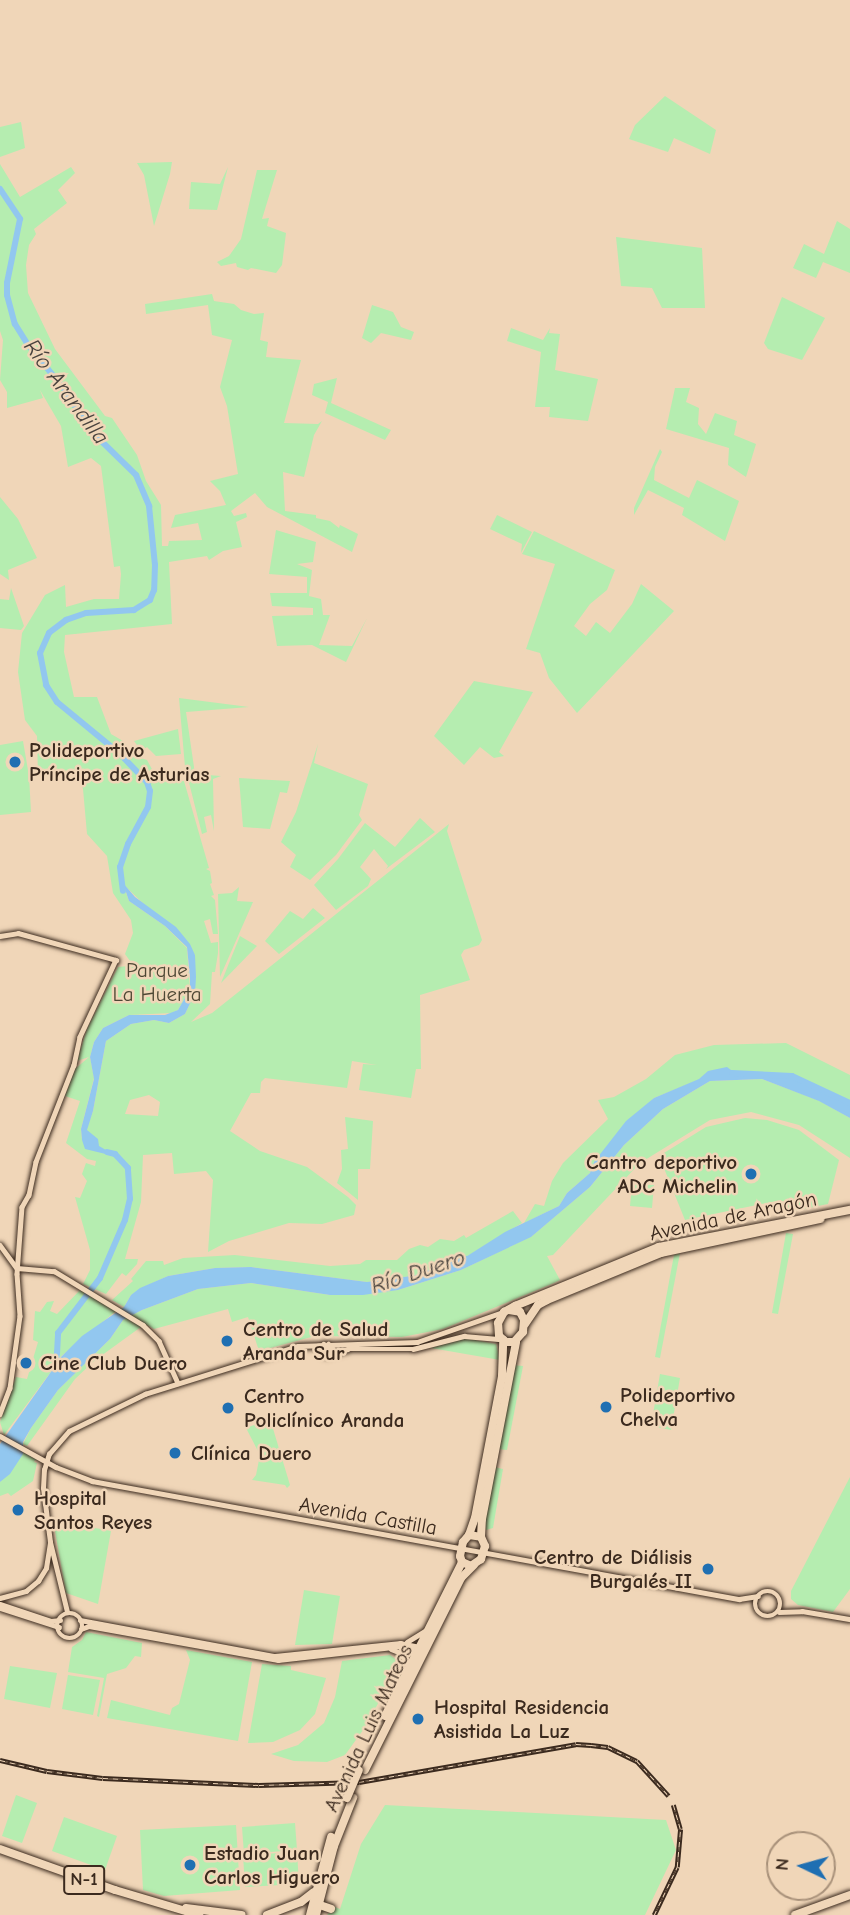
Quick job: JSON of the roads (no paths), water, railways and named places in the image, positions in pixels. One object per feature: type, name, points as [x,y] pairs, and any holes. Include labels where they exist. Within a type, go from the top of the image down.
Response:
[{"type":"highway","name":"Avenida de Aragón","points":[[506,1311],[659,1247],[850,1211]]},
{"type":"highway","name":"Avenida de Aragón","points":[[525,1324],[538,1305],[547,1300],[661,1253],[850,1211]]},
{"type":"highway","points":[[474,1565],[462,1562],[461,1548],[475,1518],[502,1376],[502,1341],[497,1327],[506,1311],[520,1312],[525,1324],[516,1342],[486,1493],[481,1537],[484,1553]]},
{"type":"highway","points":[[502,1341],[516,1342]]},
{"type":"highway","points":[[469,1535],[481,1537]]},
{"type":"highway","name":"Avenida Luis Mateos","points":[[316,1915],[328,1847],[409,1667],[461,1578],[484,1553]]},
{"type":"highway","name":"Avenida Luis Mateos","points":[[362,1770],[462,1562]]},
{"type":"highway","name":"N-1","points":[[0,1849],[115,1890],[212,1915]]},
{"type":"highway","points":[[267,1915],[301,1902],[319,1890],[334,1912]]},
{"type":"highway","points":[[799,1913],[850,1895]]},
{"type":"highway","points":[[301,1902],[316,1903],[334,1912]]},
{"type":"highway","name":"Avenida Luis Mateos","points":[[310,1915],[316,1903]]},
{"type":"highway","name":"N-1","points":[[174,1906],[199,1915]]},
{"type":"highway","name":"N-1","points":[[174,1906],[242,1915]]},
{"type":"street","points":[[0,936],[18,933],[116,960],[80,1037],[74,1065],[36,1162],[29,1195],[23,1205],[17,1268],[20,1316],[12,1377],[0,1414]]},
{"type":"street","points":[[0,1245],[17,1268],[54,1271],[143,1325],[159,1341],[176,1383]]},
{"type":"street","points":[[67,1612],[50,1542],[43,1489],[46,1461],[69,1431],[129,1401],[176,1383],[303,1345],[426,1340],[506,1311]]},
{"type":"street","points":[[303,1345],[324,1355],[348,1349],[413,1349],[464,1336],[502,1341]]},
{"type":"street","points":[[320,1352],[326,1343]]},
{"type":"street","points":[[326,1343],[332,1347],[331,1353]]},
{"type":"street","name":"Avenida Castilla","points":[[0,1436],[74,1476],[92,1481],[740,1599],[758,1596]]},
{"type":"street","points":[[0,1598],[26,1591],[38,1581],[46,1568],[50,1542]]},
{"type":"street","points":[[776,1614],[780,1601],[778,1595],[769,1590],[758,1596],[755,1609],[765,1618],[776,1614],[783,1610],[850,1619]]},
{"type":"street","name":"Avenida Castilla","points":[[740,1599],[755,1609]]},
{"type":"street","points":[[780,1601],[802,1611]]},
{"type":"street","points":[[0,1606],[51,1621],[60,1620]]},
{"type":"street","points":[[0,1606],[60,1627]]},
{"type":"street","points":[[67,1612],[73,1612],[80,1620],[81,1629],[77,1638],[68,1641],[61,1635],[60,1627],[60,1620],[67,1612]]},
{"type":"street","points":[[80,1620],[275,1656],[400,1643],[420,1636],[431,1624]]},
{"type":"street","points":[[81,1629],[89,1626],[278,1660],[401,1646],[421,1648]]},
{"type":"street","points":[[400,1643],[421,1648]]},
{"type":"street","points":[[390,1648],[401,1653],[409,1667]]},
{"type":"water","points":[[123,883],[135,897],[176,927],[190,944],[195,955],[196,977],[195,993],[185,1014],[169,1023],[154,1020],[131,1024],[106,1041],[87,1130],[98,1139],[99,1146],[118,1157],[85,1149],[82,1140],[81,1129],[94,1079],[90,1057],[94,1042],[103,1028],[129,1015],[165,1015],[178,1010],[190,989],[187,947],[165,926],[129,901]]},
{"type":"water","points":[[727,1067],[735,1073],[767,1073],[800,1079],[850,1103],[850,1118],[819,1101],[762,1079],[710,1081],[663,1109],[624,1145],[590,1187],[531,1237],[461,1270],[398,1290],[363,1295],[330,1295],[251,1283],[198,1289],[142,1310],[123,1320],[110,1339],[58,1390],[23,1442],[23,1454],[10,1474],[0,1482],[0,1444],[53,1369],[55,1348],[60,1358],[82,1336],[124,1307],[131,1295],[140,1288],[168,1276],[215,1268],[251,1267],[367,1282],[426,1274],[453,1265],[505,1232],[559,1206],[567,1193],[590,1173],[594,1162],[626,1121],[654,1098],[699,1079],[708,1071]]},
{"type":"waterway","name":"Río Arandilla","points":[[0,189],[20,219],[7,283],[7,295],[15,324],[29,346],[65,390],[89,429],[136,475],[149,506],[155,565],[154,590],[150,600],[134,610],[86,613],[66,620],[49,633],[40,653],[46,685],[57,702],[120,754],[147,782],[150,791],[148,807],[128,844],[120,867],[123,891]]},
{"type":"waterway","name":"Río Duero","points":[[732,1073],[792,1076],[850,1103]]},
{"type":"waterway","name":"Río Arandilla","points":[[57,1354],[58,1333],[100,1278],[125,1220],[130,1199],[128,1168],[115,1154],[107,1152]]},
{"type":"waterway","name":"Río Duero","points":[[421,1276],[466,1259]]},
{"type":"railway","points":[[0,1760],[47,1771],[103,1778],[259,1785],[359,1782],[576,1744],[608,1747],[637,1761],[669,1796]]},
{"type":"railway","points":[[654,1915],[677,1867],[680,1829],[673,1805]]},
{"type":"place","name":"Polideportivo Príncipe de Asturias","points":[[15,762]]},
{"type":"place","name":"Cantro deportivo ADC Michelin","points":[[751,1174]]},
{"type":"place","name":"Centro de Salud Aranda Sur","points":[[227,1341]]},
{"type":"place","name":"Cine Club Duero","points":[[26,1363]]},
{"type":"place","name":"Polideportivo Chelva","points":[[606,1407]]},
{"type":"place","name":"Centro Policlínico Aranda","points":[[228,1408]]},
{"type":"place","name":"Clínica Duero","points":[[175,1453]]},
{"type":"place","name":"Hospital Santos Reyes","points":[[18,1510]]},
{"type":"place","name":"Centro de Diálisis Burgalés II","points":[[708,1569]]},
{"type":"place","name":"Hospital Residencia Asistida La Luz","points":[[418,1719]]},
{"type":"place","name":"Estadio Juan Carlos Higuero","points":[[190,1865]]},
{"type":"park label","name":"Parque La Huerta","points":[[157,982]]}]
